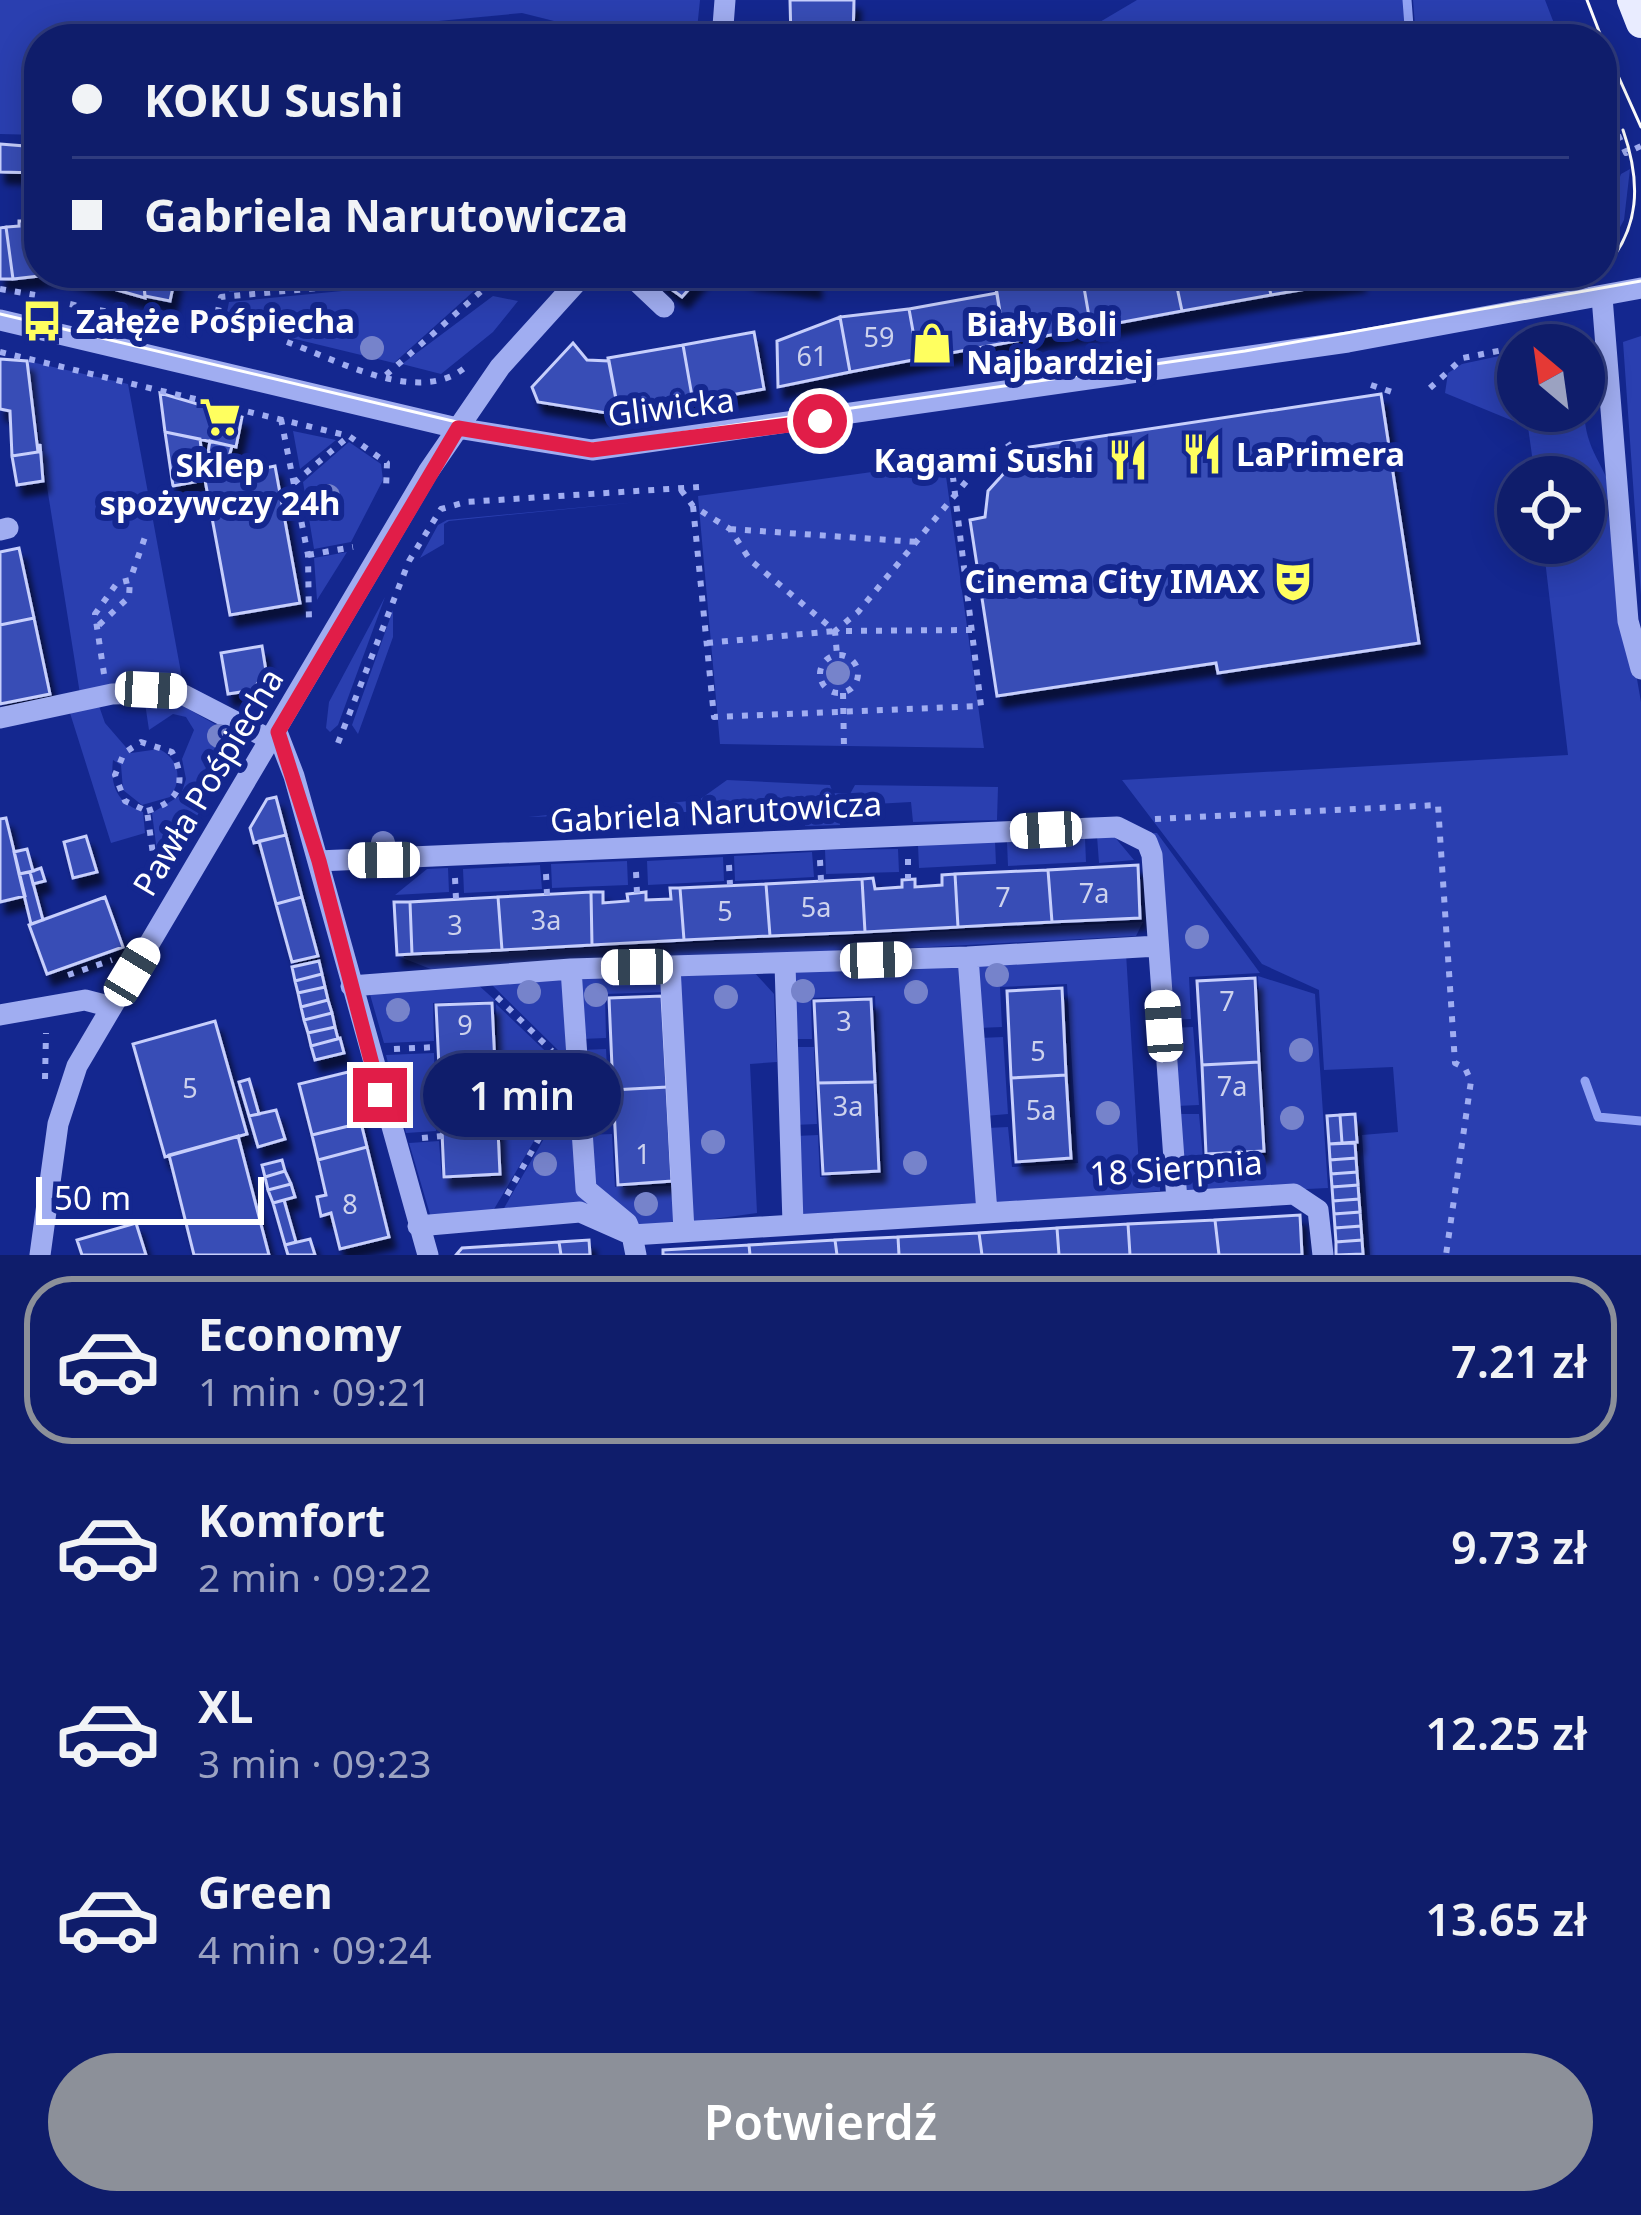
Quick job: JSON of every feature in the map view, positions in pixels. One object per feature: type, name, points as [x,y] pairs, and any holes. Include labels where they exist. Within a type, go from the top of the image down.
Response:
[{"type":"main road","points":[[1632,0],[1641,23]]},
{"type":"street","name":"Pawła Pośpiecha","points":[[40,1255],[58,1124],[77,1066],[458,428],[500,368],[572,288]]},
{"type":"street","points":[[644,288],[664,307]]},
{"type":"street","name":"Gliwicka","points":[[0,320],[458,428],[561,447],[616,449],[1367,339],[1641,288]]},
{"type":"street","points":[[1602,297],[1628,621],[1641,669]]},
{"type":"street","points":[[0,718],[112,694],[178,692],[274,736],[319,861],[367,1050],[428,1255]]},
{"type":"street","name":"Gabriela Narutowicza","points":[[319,861],[1117,827],[1147,842],[1152,855],[1158,946]]},
{"type":"street","points":[[351,986],[572,969],[1158,946],[1178,1201]]},
{"type":"street","points":[[968,957],[988,1213]]},
{"type":"street","points":[[785,964],[794,1224]]},
{"type":"street","points":[[670,966],[684,1231]]},
{"type":"street","points":[[572,969],[586,1189],[627,1223],[634,1245]]},
{"type":"street","points":[[0,1015],[85,1000],[112,1007]]},
{"type":"street","name":"18 Sierpnia","points":[[634,1245],[684,1231],[1304,1197],[1318,1210],[1323,1255]]},
{"type":"street","points":[[418,1226],[580,1212],[634,1245]]},
{"type":"path","points":[[1618,135],[1626,153],[1641,146]]},
{"type":"path","points":[[70,304],[129,318],[182,319],[217,315],[221,297],[318,288]]},
{"type":"path","points":[[386,375],[485,288]]},
{"type":"path","points":[[0,289],[35,295]]},
{"type":"path","points":[[286,342],[386,375],[441,384],[483,350]]},
{"type":"path","points":[[1430,388],[1462,358],[1497,351]]},
{"type":"path","points":[[0,352],[350,436],[294,483]]},
{"type":"path","points":[[1371,385],[1395,393]]},
{"type":"path","points":[[280,418],[308,557],[309,626]]},
{"type":"path","points":[[835,631],[918,542],[979,466],[1013,443]]},
{"type":"path","points":[[694,506],[713,717],[981,706],[950,453]]},
{"type":"path","points":[[338,743],[409,562],[441,509],[466,502],[699,487]]},
{"type":"path","points":[[681,490],[694,506],[730,530],[750,560],[835,631],[837,655]]},
{"type":"path","points":[[283,506],[298,504]]},
{"type":"path","points":[[730,530],[918,542]]},
{"type":"path","points":[[99,625],[130,597],[130,580],[145,538]]},
{"type":"path","points":[[293,561],[353,548]]},
{"type":"path","points":[[112,694],[100,667],[100,601],[117,583],[130,580]]},
{"type":"path","points":[[707,643],[835,631],[972,630]]},
{"type":"path","points":[[837,655],[853,661],[858,671],[853,688],[843,693],[830,692],[819,677],[826,659],[837,655]]},
{"type":"path","points":[[843,693],[844,748]]},
{"type":"path","points":[[154,742],[172,752],[181,784],[171,801],[147,811],[125,800],[115,775],[132,745],[154,742]]},
{"type":"path","points":[[1151,819],[1438,805],[1455,1063],[1465,1068],[1471,1081],[1446,1255]]},
{"type":"path","points":[[147,811],[160,901]]},
{"type":"path","points":[[482,975],[483,983],[562,1061],[578,1059]]},
{"type":"path","points":[[367,1050],[438,1047]]},
{"type":"path","points":[[493,1219],[555,1111],[581,1108]]},
{"type":"shaded area","points":[[0,0],[700,0],[698,24],[566,24],[522,13],[406,24],[24,24],[24,135],[0,134]]},
{"type":"shaded area","points":[[1137,0],[1404,0],[1406,24],[1096,24]]},
{"type":"shaded area","points":[[1413,0],[1545,0],[1554,24],[1415,24]]},
{"type":"shaded area","points":[[1630,169],[1624,220],[1617,233],[1617,185],[1621,174]]},
{"type":"shaded area","points":[[373,288],[475,290],[394,363],[225,322],[229,302]]},
{"type":"shaded area","points":[[493,296],[518,301],[493,332],[441,374],[402,364]]},
{"type":"shaded area","points":[[1641,336],[1641,596],[1623,342]]},
{"type":"shaded area","points":[[1497,356],[1497,414],[1445,393],[1448,373],[1462,364]]},
{"type":"shaded area","points":[[27,361],[128,384],[184,689],[80,694]]},
{"type":"shaded area","points":[[293,431],[336,440],[300,469]]},
{"type":"shaded area","points":[[1529,432],[1587,432],[1596,456],[1532,456]]},
{"type":"shaded area","points":[[349,442],[381,464],[383,480],[351,542],[314,549],[303,482]]},
{"type":"shaded area","points":[[944,462],[984,748],[720,744],[698,496]]},
{"type":"shaded area","points":[[1605,475],[1612,496],[1606,501],[1641,702],[1641,1255],[1370,1255],[1362,1135],[1398,1132],[1393,1067],[1324,1070],[1319,990],[1262,964],[1122,780],[1568,755],[1545,564],[1605,564]]},
{"type":"shaded area","points":[[638,502],[449,521],[444,524],[444,544],[420,558],[438,525],[447,520]]},
{"type":"shaded area","points":[[347,552],[317,600],[314,558]]},
{"type":"shaded area","points":[[385,597],[338,725],[330,732],[326,728],[329,702]]},
{"type":"shaded area","points":[[393,610],[393,637],[358,734],[352,725]]},
{"type":"shaded area","points":[[176,702],[239,738],[161,883],[152,813],[181,795],[186,779],[182,759],[194,730],[186,717],[173,714],[149,730],[145,703]]},
{"type":"shaded area","points":[[99,706],[105,723],[131,753],[159,749],[171,758],[178,777],[170,797],[142,805],[123,790],[121,765],[113,760],[117,792],[143,812],[145,833],[111,843],[70,713]]},
{"type":"shaded area","points":[[727,780],[830,785],[833,793],[850,794],[855,785],[998,787],[997,820],[913,822],[911,802],[839,806],[840,825],[805,826],[803,802],[781,803],[780,809],[528,817],[699,800]]},
{"type":"shaded area","points":[[1141,833],[1157,833],[1260,973],[1189,977],[1191,1019],[1169,1020]]},
{"type":"shaded area","points":[[1113,835],[1134,860],[1099,863],[1097,836]]},
{"type":"shaded area","points":[[1085,838],[1086,862],[1008,866],[1007,842]]},
{"type":"shaded area","points":[[995,841],[996,864],[919,868],[918,845]]},
{"type":"shaded area","points":[[898,849],[899,872],[826,874],[825,850]]},
{"type":"shaded area","points":[[812,852],[814,877],[735,881],[734,856]]},
{"type":"shaded area","points":[[723,857],[724,881],[648,885],[647,861]]},
{"type":"shaded area","points":[[627,861],[628,885],[552,888],[551,864]]},
{"type":"shaded area","points":[[540,865],[542,889],[464,893],[463,869]]},
{"type":"shaded area","points":[[448,868],[449,892],[395,895],[427,869]]},
{"type":"shaded area","points":[[1143,922],[1136,936],[441,973],[400,957]]},
{"type":"shaded area","points":[[1126,953],[1140,1183],[1160,1183],[1160,1191],[994,1204],[987,1128],[1008,1127],[1012,1167],[1078,1163],[1067,984],[1000,987],[1002,1027],[978,1028],[972,961]]},
{"type":"shaded area","points":[[963,962],[982,1205],[798,1215],[795,1136],[818,1135],[820,1177],[883,1173],[875,996],[811,998],[812,1039],[791,1039],[789,970]]},
{"type":"shaded area","points":[[753,971],[774,994],[777,1062],[750,1064],[757,1213],[692,1222],[678,974]]},
{"type":"shaded area","points":[[666,973],[666,992],[605,994],[606,1038],[581,1039],[577,977]]},
{"type":"shaded area","points":[[1258,976],[1315,994],[1328,1188],[1183,1195],[1176,1114],[1199,1114],[1203,1158],[1267,1155]]},
{"type":"shaded area","points":[[564,977],[570,1054],[562,1054],[489,982]]},
{"type":"shaded area","points":[[476,983],[496,1001],[433,1003],[434,1041],[384,1043],[369,991]]},
{"type":"shaded area","points":[[496,1004],[562,1067],[571,1066],[574,1104],[554,1107],[490,1216],[432,1221],[409,1143],[439,1141],[442,1179],[502,1177]]},
{"type":"shaded area","points":[[1193,1027],[1199,1105],[1176,1106],[1170,1028]]},
{"type":"shaded area","points":[[1003,1037],[1008,1114],[985,1116],[979,1038]]},
{"type":"shaded area","points":[[791,1047],[814,1047],[817,1124],[794,1125]]},
{"type":"shaded area","points":[[606,1049],[610,1125],[586,1127],[581,1050]]},
{"type":"shaded area","points":[[434,1053],[436,1131],[406,1133],[386,1055]]},
{"type":"shaded area","points":[[574,1114],[578,1191],[613,1217],[500,1215],[557,1116]]},
{"type":"shaded area","points":[[612,1134],[615,1187],[676,1186],[678,1224],[636,1226],[591,1187],[587,1135]]},
{"type":"building","points":[[790,0],[854,0],[853,24],[791,24]]},
{"type":"building","points":[[0,144],[24,146],[24,173],[0,172]]},
{"type":"building","points":[[24,221],[24,278],[13,279],[6,227]]},
{"type":"building","points":[[6,227],[13,279],[0,279],[0,228]]},
{"type":"building","points":[[110,288],[144,288],[145,298]]},
{"type":"building","points":[[144,288],[173,288],[170,301],[145,296]]},
{"type":"building","points":[[670,288],[690,288],[682,297]]},
{"type":"building","points":[[1084,288],[1177,288],[1182,311],[1091,328]]},
{"type":"building","points":[[1084,288],[1091,328],[1005,343],[996,289]]},
{"type":"building","points":[[1177,288],[1269,288],[1271,295],[1182,311]]},
{"type":"building","points":[[1269,288],[1312,288],[1271,295]]},
{"type":"building","points":[[997,293],[1005,343],[918,359],[909,309]]},
{"type":"building","points":[[909,309],[918,359],[850,372],[840,317]]},
{"type":"building","points":[[840,317],[850,372],[778,387],[777,341]]},
{"type":"building","points":[[754,332],[764,389],[693,402],[683,345]]},
{"type":"building","points":[[573,343],[587,360],[609,361],[619,415],[538,402],[532,387]]},
{"type":"building","points":[[683,345],[693,402],[619,415],[608,358]]},
{"type":"building","points":[[0,359],[27,361],[38,452],[12,456],[10,411],[0,409]]},
{"type":"building","points":[[160,393],[242,417],[236,447],[165,432]]},
{"type":"building","points":[[1381,394],[1419,643],[1218,673],[1216,663],[997,696],[970,520],[985,517],[988,491],[1006,471],[1025,463],[1023,448]]},
{"type":"building","points":[[165,432],[200,439],[205,480],[173,486]]},
{"type":"building","points":[[210,441],[232,446],[229,457],[208,452]]},
{"type":"building","points":[[40,444],[43,481],[17,485],[12,456],[38,452]]},
{"type":"building","points":[[275,466],[300,603],[230,615],[205,480]]},
{"type":"building","points":[[19,548],[34,618],[0,625],[0,552]]},
{"type":"building","points":[[34,618],[50,694],[0,704],[0,625]]},
{"type":"building","points":[[262,646],[266,671],[253,690],[228,694],[221,653]]},
{"type":"building","points":[[276,797],[286,835],[254,843],[250,828],[267,799]]},
{"type":"building","points":[[6,818],[25,896],[0,902],[0,819]]},
{"type":"building","points":[[286,835],[302,897],[276,904],[259,841]]},
{"type":"building","points":[[86,836],[97,872],[73,878],[64,842]]},
{"type":"building","points":[[27,849],[33,871],[19,874],[14,852]]},
{"type":"building","points":[[1138,865],[1140,918],[1052,922],[1048,870]]},
{"type":"building","points":[[41,868],[45,881],[33,884],[30,872]]},
{"type":"building","points":[[1048,870],[1052,922],[958,927],[955,874]]},
{"type":"building","points":[[30,872],[43,920],[31,924],[19,874]]},
{"type":"building","points":[[955,874],[958,927],[865,932],[862,879],[873,878],[875,889],[902,887],[902,880],[915,879],[915,887],[942,885],[942,875]]},
{"type":"building","points":[[862,879],[865,932],[770,936],[766,884]]},
{"type":"building","points":[[766,884],[770,936],[684,940],[680,888]]},
{"type":"building","points":[[670,888],[680,888],[684,940],[592,945],[591,892],[603,892],[603,903],[628,901],[627,894],[646,892],[646,900],[671,899]]},
{"type":"building","points":[[591,892],[592,945],[502,950],[498,897]]},
{"type":"building","points":[[105,897],[123,947],[47,974],[29,925]]},
{"type":"building","points":[[302,897],[318,956],[292,962],[276,904]]},
{"type":"building","points":[[498,897],[502,950],[412,954],[410,902]]},
{"type":"building","points":[[394,902],[410,902],[412,954],[397,955]]},
{"type":"building","points":[[319,961],[322,974],[295,981],[292,967]]},
{"type":"building","points":[[322,974],[325,987],[298,993],[295,981]]},
{"type":"building","points":[[1255,978],[1259,1062],[1202,1065],[1197,981]]},
{"type":"building","points":[[325,987],[328,1000],[301,1007],[298,993]]},
{"type":"building","points":[[1062,988],[1066,1075],[1011,1078],[1007,991]]},
{"type":"building","points":[[662,996],[667,1087],[613,1090],[609,998]]},
{"type":"building","points":[[871,999],[875,1082],[818,1083],[814,1001]]},
{"type":"building","points":[[328,1000],[332,1013],[304,1020],[301,1007]]},
{"type":"building","points":[[492,1003],[496,1086],[440,1088],[436,1005]]},
{"type":"building","points":[[332,1013],[335,1027],[308,1033],[304,1020]]},
{"type":"building","points":[[215,1021],[247,1134],[165,1157],[133,1044]]},
{"type":"building","points":[[335,1027],[338,1039],[311,1046],[308,1033]]},
{"type":"building","points":[[340,1038],[344,1053],[315,1060],[311,1046]]},
{"type":"building","points":[[1259,1062],[1264,1151],[1206,1154],[1202,1065]]},
{"type":"building","points":[[348,1072],[361,1123],[312,1135],[299,1084]]},
{"type":"building","points":[[1066,1075],[1071,1158],[1016,1162],[1011,1078]]},
{"type":"building","points":[[249,1079],[259,1114],[249,1116],[239,1082]]},
{"type":"building","points":[[875,1082],[879,1171],[823,1174],[818,1083]]},
{"type":"building","points":[[496,1086],[500,1174],[444,1177],[440,1088]]},
{"type":"building","points":[[667,1087],[672,1181],[618,1185],[613,1090]]},
{"type":"building","points":[[276,1110],[285,1139],[258,1147],[249,1116]]},
{"type":"building","points":[[1355,1114],[1357,1142],[1342,1143],[1340,1115]]},
{"type":"building","points":[[1340,1115],[1342,1143],[1329,1144],[1327,1116]]},
{"type":"building","points":[[361,1123],[367,1147],[318,1160],[312,1135]]},
{"type":"building","points":[[238,1136],[269,1255],[194,1255],[169,1155]]},
{"type":"building","points":[[1355,1143],[1356,1158],[1330,1160],[1329,1144]]},
{"type":"building","points":[[367,1147],[389,1237],[340,1249],[331,1213],[321,1216],[317,1197],[326,1195],[318,1160]]},
{"type":"building","points":[[1356,1158],[1357,1172],[1331,1174],[1330,1160]]},
{"type":"building","points":[[282,1160],[285,1171],[265,1177],[262,1165]]},
{"type":"building","points":[[285,1171],[291,1184],[268,1190],[265,1177]]},
{"type":"building","points":[[1357,1172],[1358,1185],[1332,1187],[1331,1174]]},
{"type":"building","points":[[291,1184],[295,1197],[273,1203],[268,1190]]},
{"type":"building","points":[[1358,1185],[1359,1199],[1333,1201],[1332,1187]]},
{"type":"building","points":[[1359,1199],[1360,1212],[1334,1214],[1333,1201]]},
{"type":"building","points":[[284,1200],[296,1242],[285,1245],[273,1203]]},
{"type":"building","points":[[1360,1212],[1361,1226],[1335,1228],[1334,1214]]},
{"type":"building","points":[[1300,1215],[1302,1255],[1219,1255],[1215,1220]]},
{"type":"building","points":[[1215,1220],[1219,1255],[1130,1255],[1128,1224]]},
{"type":"building","points":[[136,1223],[146,1255],[82,1255],[77,1240]]},
{"type":"building","points":[[1128,1224],[1130,1255],[1059,1255],[1057,1228]]},
{"type":"building","points":[[1361,1226],[1362,1240],[1336,1242],[1335,1228]]},
{"type":"building","points":[[1057,1228],[1059,1255],[982,1255],[979,1233]]},
{"type":"building","points":[[979,1233],[982,1255],[899,1255],[898,1237]]},
{"type":"building","points":[[898,1237],[899,1255],[837,1255],[835,1240]]},
{"type":"building","points":[[310,1239],[315,1255],[288,1255],[285,1245]]},
{"type":"building","points":[[589,1240],[590,1255],[561,1255],[559,1242]]},
{"type":"building","points":[[835,1240],[837,1255],[750,1255],[749,1245]]},
{"type":"building","points":[[1362,1240],[1363,1254],[1336,1255],[1336,1242]]},
{"type":"building","points":[[559,1242],[561,1255],[456,1255],[462,1248]]},
{"type":"building","points":[[749,1245],[750,1255],[663,1255],[663,1250]]},
{"type":"waterway","points":[[1407,0],[1409,24]]},
{"type":"waterway","points":[[1585,1081],[1598,1117],[1641,1121]]},
{"type":"tram line","points":[[1587,0],[1596,24]]},
{"type":"tram line","points":[[1617,73],[1641,127]]},
{"type":"tram line","points":[[1617,251],[1631,222],[1635,186],[1623,130]]},
{"type":"tram line","points":[[1617,285],[1641,281]]},
{"type":"tram line","points":[[0,314],[461,423],[574,444],[611,443],[1245,351],[1601,288]]},
{"type":"place","name":"Załęże Pośpiecha","points":[[42,321]]},
{"type":"place","name":"Biały Boli Najbardziej","points":[[932,343]]},
{"type":"place","name":"Sklep spożywczy 24h","points":[[220,417]]},
{"type":"place","name":"LaPrimera","points":[[1202,454]]},
{"type":"place","name":"Kagami Sushi","points":[[1128,460]]},
{"type":"place","name":"Cinema City IMAX","points":[[1293,581]]},
{"type":"route","points":[[380,1095],[319,861],[278,732],[428,472],[458,428],[592,450],[820,421]]}]
